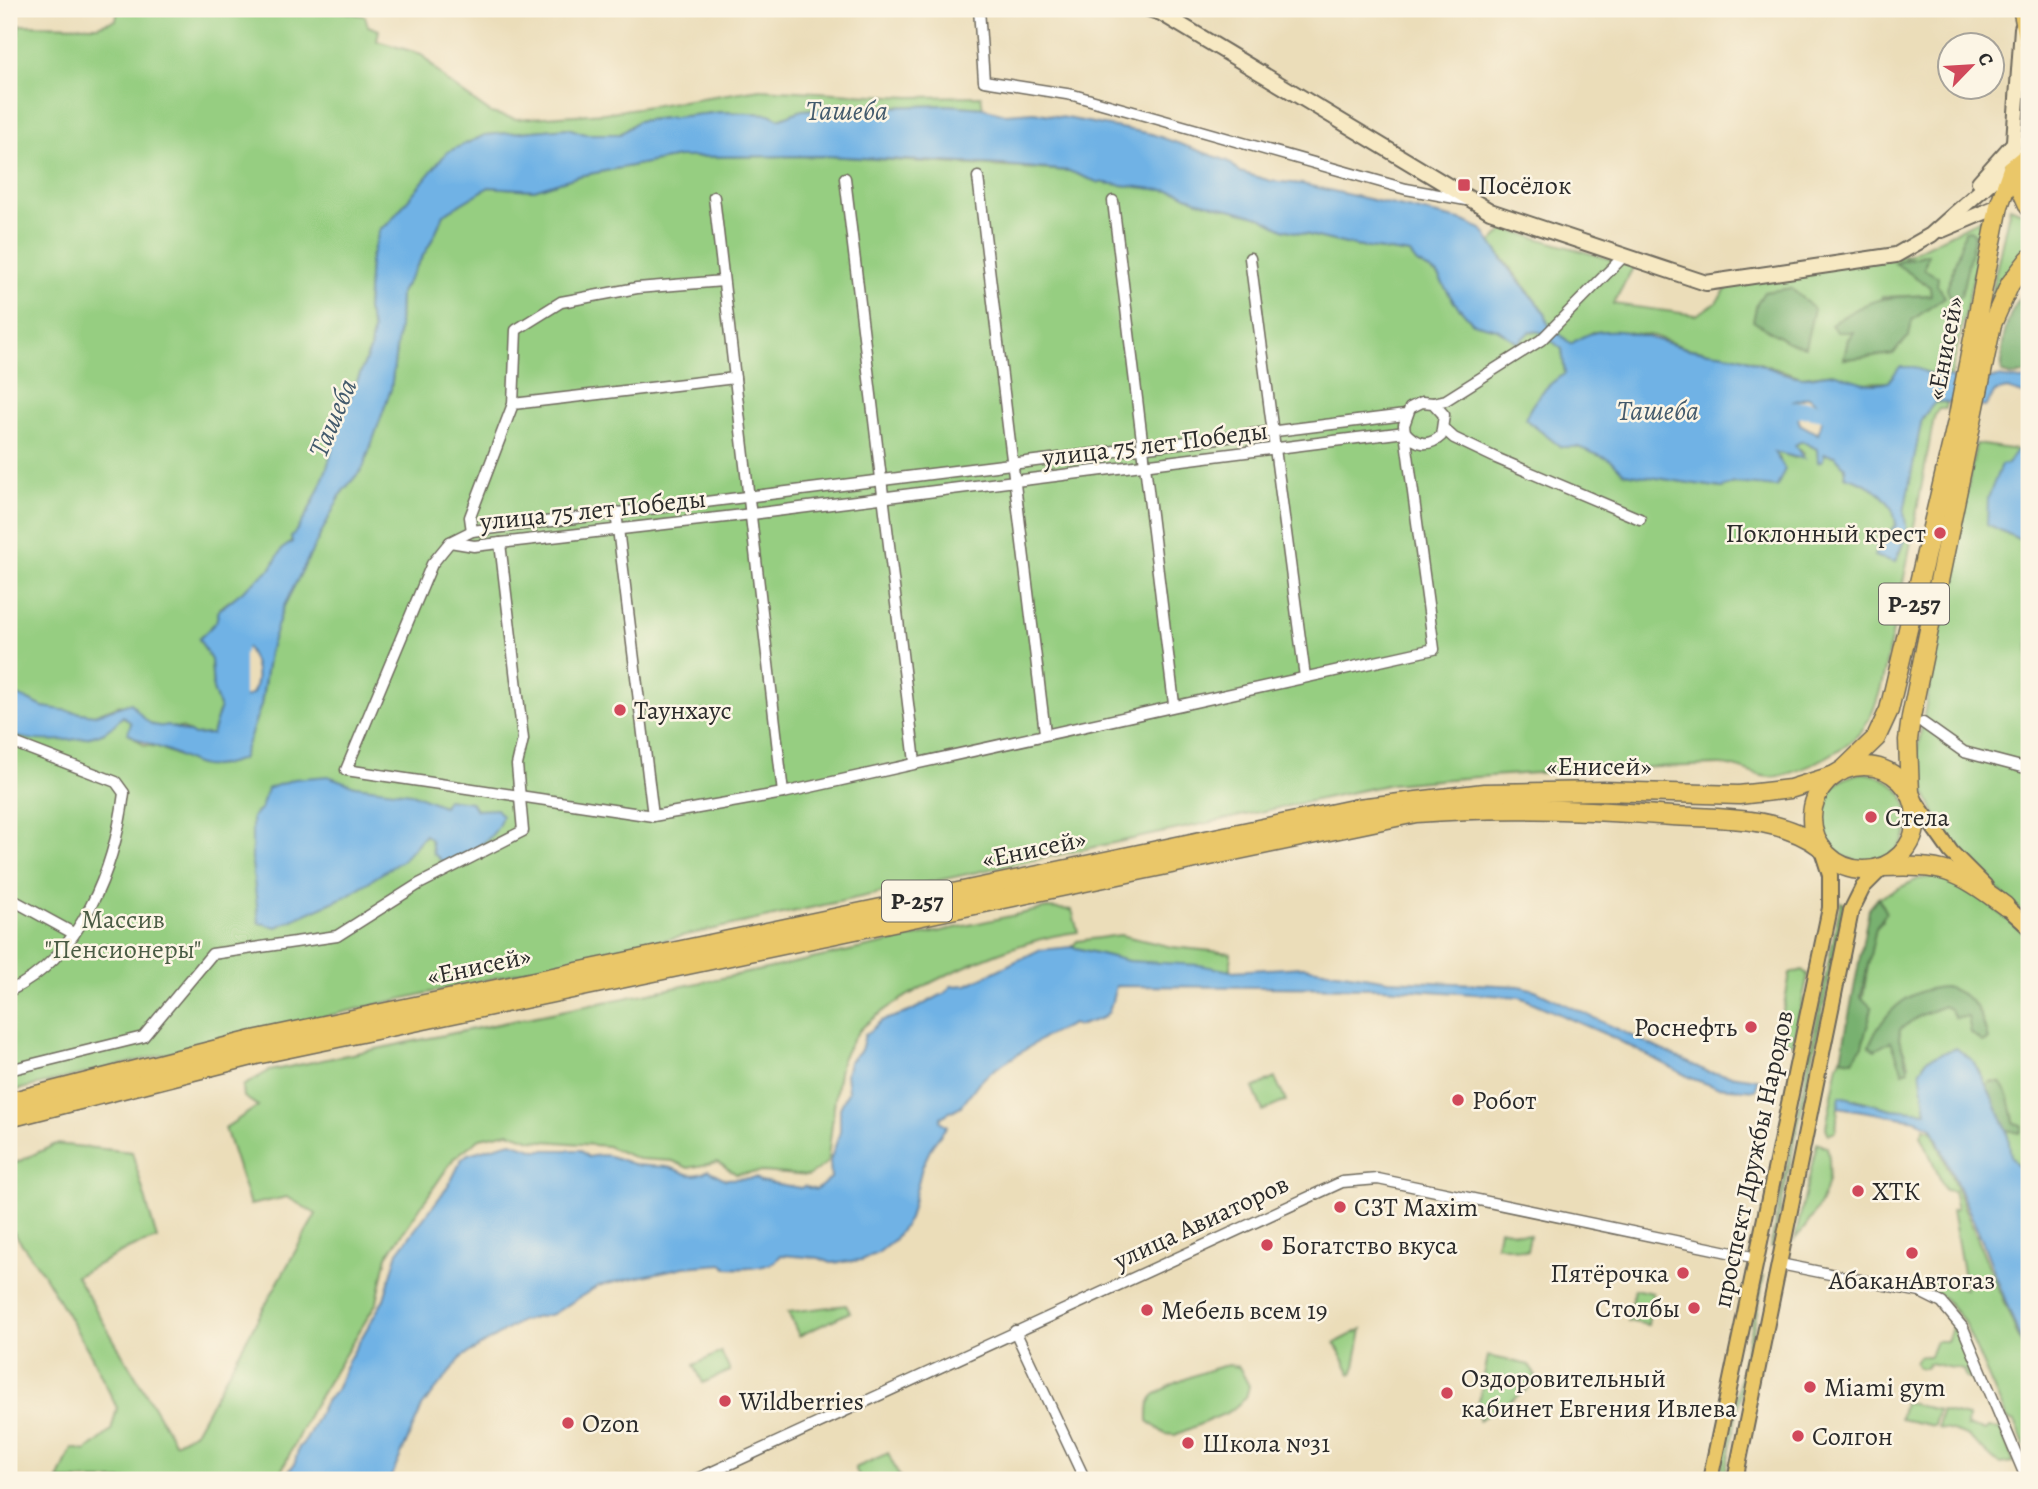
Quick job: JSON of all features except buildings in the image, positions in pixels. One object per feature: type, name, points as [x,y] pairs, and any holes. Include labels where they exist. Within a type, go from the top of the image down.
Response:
[{"type":"highway","points":[[2024,11],[2029,42]]},
{"type":"highway","points":[[2029,155],[2012,169],[2029,207]]},
{"type":"highway","name":"«Енисей»","points":[[9,1118],[270,1052],[1416,813],[1484,807],[1557,808],[1769,824],[1797,831],[1821,847],[1834,861],[1851,869],[1882,867],[1902,854],[1913,838],[1916,816],[1910,793],[1908,740],[1911,717],[1978,354],[1999,206],[2012,169]]},
{"type":"highway","name":"«Енисей»","points":[[1978,354],[2000,301],[2029,259]]},
{"type":"highway","name":"«Енисей»","points":[[1821,847],[1813,827],[1813,808],[1818,793],[1876,738],[1889,710],[1964,423]]},
{"type":"highway","name":"«Енисей»","points":[[9,1102],[253,1040],[1358,808],[1484,793],[1603,790],[1759,794],[1790,789],[1857,766],[1882,769],[1898,779],[1910,793]]},
{"type":"highway","points":[[1882,867],[1927,866],[1947,870],[1975,884],[2004,906]]},
{"type":"main road","points":[[1910,793],[1951,852],[2004,906],[2029,927]]},
{"type":"main road","name":"проспект Дружбы Народов","points":[[1710,1480],[1830,908],[1830,875],[1821,847]]},
{"type":"main road","name":"проспект Дружбы Народов","points":[[1735,1480],[1851,911],[1863,887],[1882,867]]},
{"type":"street","points":[[979,9],[984,81],[1073,95],[1406,189],[1474,202]]},
{"type":"street","points":[[1148,9],[1161,13],[1474,202],[1511,219],[1706,283],[1896,255],[1931,235],[1999,206]]},
{"type":"street","points":[[1931,235],[1996,177],[2012,169],[2024,11]]},
{"type":"street","points":[[1931,235],[2013,144]]},
{"type":"street","points":[[978,177],[1045,733]]},
{"type":"street","points":[[845,178],[915,762]]},
{"type":"street","points":[[714,197],[783,793]]},
{"type":"street","points":[[1113,201],[1174,704]]},
{"type":"street","points":[[1405,432],[1416,442],[1430,443],[1436,440],[1444,429],[1444,415],[1455,401],[1541,340],[1624,256]]},
{"type":"street","points":[[1250,258],[1305,677]]},
{"type":"street","points":[[472,531],[470,517],[513,404],[516,330],[561,302],[637,288],[723,281]]},
{"type":"street","points":[[450,542],[432,564],[346,770],[653,816],[783,793],[1174,704],[1434,649],[1405,415],[1416,404],[1446,400],[1528,350]]},
{"type":"street","points":[[513,404],[735,378]]},
{"type":"street","points":[[1433,403],[1444,415]]},
{"type":"street","name":"улица 75 лет Победы","points":[[450,542],[472,531],[545,521],[879,479],[1013,466],[1405,415]]},
{"type":"street","points":[[1444,429],[1454,438],[1496,458],[1640,519]]},
{"type":"street","name":"улица 75 лет Победы","points":[[450,542],[474,545],[500,543],[752,514],[1405,432]]},
{"type":"street","points":[[616,512],[653,816]]},
{"type":"street","points":[[545,521],[547,537]]},
{"type":"street","points":[[9,1070],[143,1037],[212,954],[337,936],[419,884],[523,831],[517,794],[517,765],[523,739],[500,543]]},
{"type":"street","points":[[1923,723],[1964,752],[2029,769]]},
{"type":"street","points":[[9,741],[116,782],[124,793],[120,828],[109,867],[73,933],[56,958],[40,972],[9,990]]},
{"type":"street","points":[[9,898],[73,933]]},
{"type":"street","name":"улица Авиаторов","points":[[695,1480],[1321,1189],[1351,1180],[1378,1180],[1425,1188],[1757,1258]]},
{"type":"street","points":[[1780,1264],[1920,1292],[1951,1310],[1963,1328],[2027,1480]]},
{"type":"street","points":[[1015,1331],[1085,1480]]},
{"type":"green space","points":[[332,9],[365,16],[368,26],[379,30],[377,41],[421,54],[449,83],[491,113],[516,119],[604,113],[760,89],[910,97],[981,96],[983,108],[947,105],[813,109],[802,110],[779,119],[769,114],[722,112],[638,121],[620,134],[585,134],[568,128],[485,135],[448,152],[388,224],[380,229],[370,261],[367,310],[373,330],[370,350],[334,437],[327,469],[311,505],[292,540],[273,566],[219,609],[217,622],[199,639],[211,660],[213,689],[220,709],[212,734],[194,735],[182,728],[151,726],[120,705],[94,715],[43,707],[9,691],[9,34],[18,35],[19,25],[97,26],[116,20],[118,10]]},
{"type":"green space","name":"Массив \"Пенсионеры\"","points":[[825,156],[1069,171],[1097,182],[1179,192],[1195,200],[1260,217],[1283,229],[1355,246],[1410,254],[1417,263],[1437,274],[1454,302],[1473,323],[1497,329],[1518,342],[1530,331],[1540,332],[1562,349],[1565,374],[1534,426],[1561,447],[1578,447],[1611,460],[1624,473],[1722,488],[1734,483],[1777,486],[1780,459],[1774,451],[1795,458],[1804,454],[1795,445],[1802,441],[1817,449],[1819,461],[1824,454],[1835,456],[1845,467],[1845,476],[1871,487],[1885,499],[1891,507],[1896,525],[1884,540],[1876,543],[1896,562],[1907,533],[1904,512],[1921,422],[1932,403],[1947,402],[1946,409],[1939,409],[1934,417],[1885,670],[1871,716],[1859,734],[1839,750],[1814,764],[1780,776],[1764,776],[1719,765],[1555,772],[1391,784],[526,971],[9,1092],[9,733],[103,733],[123,716],[131,723],[129,733],[144,745],[158,747],[199,765],[242,759],[261,705],[269,652],[283,608],[342,492],[363,468],[391,389],[399,327],[400,294],[430,244],[444,214],[489,187],[534,190],[579,176],[678,157]]},
{"type":"green space","points":[[2010,207],[2029,215],[2029,245],[1995,288],[1984,325]]},
{"type":"green space","points":[[1981,219],[1985,224],[1951,376],[1900,367],[1888,382],[1857,383],[1833,373],[1802,377],[1741,357],[1686,348],[1654,336],[1619,331],[1593,332],[1571,344],[1547,324],[1545,313],[1491,243],[1505,229],[1634,266],[1613,304],[1696,315],[1715,304],[1733,280],[1910,254]],"holes":[[[1908,257],[1924,269],[1945,297],[1912,320],[1909,336],[1893,354],[1844,359],[1848,339],[1882,297],[1931,295],[1930,287],[1895,263]]]},
{"type":"green space","points":[[1970,230],[1975,234],[1961,296],[1951,299],[1947,289],[1965,231]]},
{"type":"green space","points":[[1928,254],[1924,269],[1938,277],[1937,286],[1945,297],[1912,320],[1909,336],[1893,354],[1844,359],[1848,339],[1854,332],[1837,332],[1831,325],[1856,309],[1878,300],[1931,295],[1930,287],[1895,263]]},
{"type":"green space","points":[[2029,285],[2029,373],[2014,376],[2002,373],[2002,349],[2010,315]]},
{"type":"green space","points":[[1791,288],[1814,309],[1805,347],[1788,342],[1753,321],[1757,303],[1764,292]]},
{"type":"green space","points":[[1976,444],[2017,450],[2008,464],[1987,524],[2029,544],[2029,918],[1974,866],[1943,827],[1931,806],[1916,757]]},
{"type":"green space","points":[[1863,773],[1883,778],[1897,788],[1906,802],[1909,818],[1907,833],[1899,847],[1886,857],[1867,861],[1848,858],[1834,850],[1825,837],[1822,821],[1823,805],[1831,791],[1844,779]]},
{"type":"green space","points":[[1936,876],[1979,896],[2029,937],[2029,1180],[2011,1157],[2007,1130],[2020,1133],[2022,1126],[2014,1123],[2010,1105],[2000,1090],[1992,1081],[1987,1087],[1973,1061],[1956,1048],[1928,1059],[1923,1065],[1926,1112],[1891,1109],[1856,1099],[1838,1107],[1836,1131],[1828,1134],[1826,1127],[1838,1064],[1841,1058],[1853,1060],[1871,946],[1876,928],[1883,921],[1882,904],[1878,898],[1918,879]],"holes":[[[1944,987],[1954,990],[1974,1006],[1988,1039],[1968,1017],[1944,1006],[1921,1015],[1900,1029],[1899,1039],[1909,1064],[1903,1072],[1891,1040],[1917,995]]]},
{"type":"green space","points":[[1878,898],[1886,913],[1876,928],[1861,997],[1872,1008],[1862,1046],[1853,1060],[1841,1058],[1869,909]]},
{"type":"green space","points":[[1841,902],[1845,904],[1773,1246],[1770,1247]]},
{"type":"green space","points":[[1047,908],[1072,910],[1078,932],[1027,943],[966,966],[883,1011],[861,1029],[840,1065],[827,1163],[808,1176],[763,1172],[736,1174],[718,1162],[688,1168],[673,1161],[638,1159],[607,1146],[531,1140],[509,1132],[480,1138],[454,1158],[387,1256],[377,1302],[310,1412],[277,1480],[58,1480],[72,1448],[86,1451],[111,1431],[117,1408],[91,1355],[42,1272],[9,1226],[9,1166],[56,1144],[132,1152],[157,1239],[130,1248],[76,1276],[175,1443],[195,1432],[316,1214],[287,1197],[250,1205],[225,1128],[258,1106],[244,1097],[243,1086],[269,1071]]},
{"type":"green space","points":[[1120,935],[1172,947],[1231,953],[1231,971],[1128,961],[1072,947],[1077,941]]},
{"type":"green space","points":[[1802,970],[1808,975],[1793,1044],[1786,1042],[1779,1031],[1790,974]]},
{"type":"green space","points":[[1944,987],[1963,995],[1975,1006],[1988,1040],[1982,1042],[1971,1033],[1968,1017],[1955,1018],[1950,1009],[1944,1006],[1921,1015],[1900,1029],[1899,1039],[1909,1070],[1903,1072],[1891,1041],[1875,1050],[1869,1046],[1881,1024],[1898,1005],[1918,993]]},
{"type":"green space","points":[[1275,1078],[1286,1101],[1263,1111],[1253,1088]]},
{"type":"green space","points":[[1989,1082],[2000,1082],[2009,1097],[2014,1123],[2022,1125],[2020,1133],[2007,1130],[1987,1087]]},
{"type":"green space","points":[[1924,1128],[1932,1130],[2029,1362],[2029,1455],[2014,1422],[2007,1419],[1963,1320],[1945,1299],[1928,1288],[1927,1281],[1966,1289],[1952,1210],[1957,1209],[1953,1191],[1945,1190],[1921,1135]]},
{"type":"green space","points":[[1817,1143],[1827,1147],[1827,1185],[1818,1208],[1795,1239]]},
{"type":"green space","points":[[1499,1229],[1530,1235],[1527,1251],[1496,1245]]},
{"type":"green space","points":[[1764,1276],[1724,1480],[1719,1480],[1761,1277]]},
{"type":"green space","points":[[1634,1289],[1653,1293],[1648,1325],[1628,1321]]},
{"type":"green space","points":[[846,1305],[850,1312],[799,1336],[788,1312]]},
{"type":"green space","points":[[1953,1325],[1974,1376],[1972,1380],[1966,1378],[1963,1370],[1928,1363],[1926,1368],[1918,1368],[1915,1362],[1919,1356],[1930,1356],[1936,1341],[1947,1341]]},
{"type":"green space","points":[[1362,1329],[1354,1372],[1351,1374],[1335,1343]]},
{"type":"green space","points":[[721,1352],[730,1371],[703,1383],[694,1365]]},
{"type":"green space","points":[[1488,1356],[1529,1365],[1539,1382],[1479,1420],[1480,1416],[1476,1415]]},
{"type":"green space","points":[[1229,1365],[1239,1367],[1249,1386],[1246,1398],[1229,1412],[1175,1435],[1165,1434],[1148,1421],[1149,1404],[1155,1395],[1191,1377]]},
{"type":"green space","points":[[1904,1402],[1938,1410],[1934,1426],[1900,1419]]},
{"type":"green space","points":[[1941,1411],[1968,1417],[1967,1427],[1985,1431],[1988,1428],[2000,1429],[2014,1462],[1999,1464],[1967,1437],[1938,1428]]},
{"type":"green space","points":[[888,1453],[901,1480],[861,1480],[855,1468]]},
{"type":"water","name":"Ташеба","points":[[947,105],[983,108],[1005,114],[1034,112],[1152,134],[1228,161],[1240,172],[1271,181],[1302,184],[1464,221],[1483,230],[1508,268],[1545,313],[1548,324],[1571,344],[1599,331],[1630,333],[1689,349],[1737,356],[1796,376],[1836,374],[1874,384],[1888,382],[1900,367],[1913,367],[1936,376],[1982,381],[1997,377],[2022,380],[2029,376],[2029,396],[2007,389],[1995,392],[1985,407],[1936,401],[1922,418],[1904,512],[1907,533],[1895,562],[1874,556],[1876,543],[1884,540],[1896,525],[1891,507],[1871,487],[1845,476],[1845,467],[1835,456],[1824,454],[1823,460],[1818,462],[1817,449],[1802,441],[1795,445],[1804,459],[1774,452],[1785,469],[1777,487],[1734,483],[1722,488],[1624,473],[1611,460],[1578,447],[1561,447],[1525,419],[1542,393],[1565,374],[1562,349],[1540,332],[1530,331],[1518,343],[1497,329],[1473,323],[1454,302],[1437,274],[1417,263],[1410,254],[1355,246],[1283,229],[1260,217],[1195,200],[1179,192],[1097,182],[1069,171],[825,156],[678,157],[579,176],[534,190],[489,187],[444,214],[430,244],[400,294],[399,327],[391,389],[363,468],[342,492],[283,608],[269,652],[261,705],[242,759],[214,766],[197,764],[132,736],[128,733],[131,723],[123,716],[105,732],[82,738],[41,740],[17,737],[9,733],[9,691],[43,707],[94,715],[131,703],[147,721],[156,726],[167,725],[194,735],[212,734],[220,709],[213,689],[211,660],[199,639],[216,622],[219,610],[271,568],[282,549],[292,542],[291,537],[312,504],[329,461],[334,437],[370,350],[373,330],[367,310],[370,261],[380,229],[388,224],[447,152],[485,135],[568,128],[585,134],[620,134],[638,121],[722,112],[769,114],[779,119],[802,110]],"holes":[[[1808,397],[1825,409],[1818,434],[1800,424],[1793,402]],[[245,645],[254,662],[256,681],[252,694],[242,699],[236,694],[230,671],[234,656]]]},
{"type":"water","points":[[2017,450],[2029,451],[2029,544],[1987,524],[1988,498],[2001,465],[2008,464]]},
{"type":"water","points":[[328,776],[355,786],[411,793],[443,806],[447,799],[471,802],[476,810],[496,809],[502,816],[487,840],[444,863],[433,853],[431,840],[425,835],[403,860],[346,896],[277,927],[259,923],[252,863],[252,817],[261,809],[267,789],[294,779]]},
{"type":"water","points":[[1072,947],[1128,961],[1199,965],[1231,971],[1304,967],[1389,980],[1519,986],[1535,990],[1708,1072],[1758,1079],[1756,1090],[1716,1087],[1693,1079],[1612,1037],[1520,997],[1382,988],[1116,986],[1109,1012],[1102,1018],[1078,1026],[1072,1024],[1043,1038],[995,1069],[979,1082],[961,1106],[941,1117],[940,1121],[947,1126],[932,1146],[922,1167],[909,1219],[894,1240],[878,1253],[862,1260],[831,1263],[819,1258],[781,1255],[777,1260],[756,1268],[726,1268],[723,1264],[684,1267],[598,1286],[553,1314],[521,1321],[462,1357],[422,1407],[390,1480],[284,1480],[295,1462],[299,1447],[306,1440],[324,1403],[336,1390],[348,1361],[384,1299],[398,1252],[449,1185],[462,1159],[468,1154],[511,1142],[536,1150],[580,1150],[588,1157],[605,1155],[639,1165],[662,1166],[690,1175],[708,1170],[725,1179],[756,1178],[760,1181],[816,1190],[831,1178],[830,1161],[840,1132],[840,1108],[848,1092],[846,1074],[849,1062],[861,1050],[865,1035],[881,1021],[909,1012],[945,993],[951,986],[967,985],[1039,950]]},
{"type":"water","points":[[1956,1048],[1973,1061],[2007,1130],[2011,1157],[2029,1180],[2029,1361],[1983,1243],[1932,1127],[1916,1120],[1838,1107],[1840,1096],[1891,1109],[1926,1112],[1920,1070],[1928,1059]]},
{"type":"waterway","name":"Ташеба","points":[[1776,412],[1807,409],[1847,417]]},
{"type":"waterway","name":"Ташеба","points":[[236,714],[236,653],[243,633]]},
{"type":"place","name":"Посёлок","points":[[1464,185]]},
{"type":"place","name":"Поклонный крест","points":[[1940,533]]},
{"type":"place","name":"Таунхаус","points":[[620,710]]},
{"type":"place","name":"Стела","points":[[1871,817]]},
{"type":"place","name":"Роснефть","points":[[1751,1027]]},
{"type":"place","name":"Робот","points":[[1458,1100]]},
{"type":"place","name":"ХТК","points":[[1858,1191]]},
{"type":"place","name":"СЗТ Maxim","points":[[1340,1207]]},
{"type":"place","name":"Богатство вкуса","points":[[1267,1245]]},
{"type":"place","name":"АбаканАвтогаз","points":[[1912,1253]]},
{"type":"place","name":"Пятёрочка","points":[[1683,1273]]},
{"type":"place","name":"Столбы","points":[[1694,1308]]},
{"type":"place","name":"Мебель всем 19","points":[[1147,1310]]},
{"type":"place","name":"Miami gym","points":[[1810,1387]]},
{"type":"place","name":"Оздоровительный кабинет Евгения Ивлева","points":[[1447,1393]]},
{"type":"place","name":"Wildberries","points":[[725,1401]]},
{"type":"place","name":"Ozon","points":[[568,1423]]},
{"type":"place","name":"Солгон","points":[[1798,1436]]},
{"type":"place","name":"Школа №31","points":[[1188,1443]]}]
